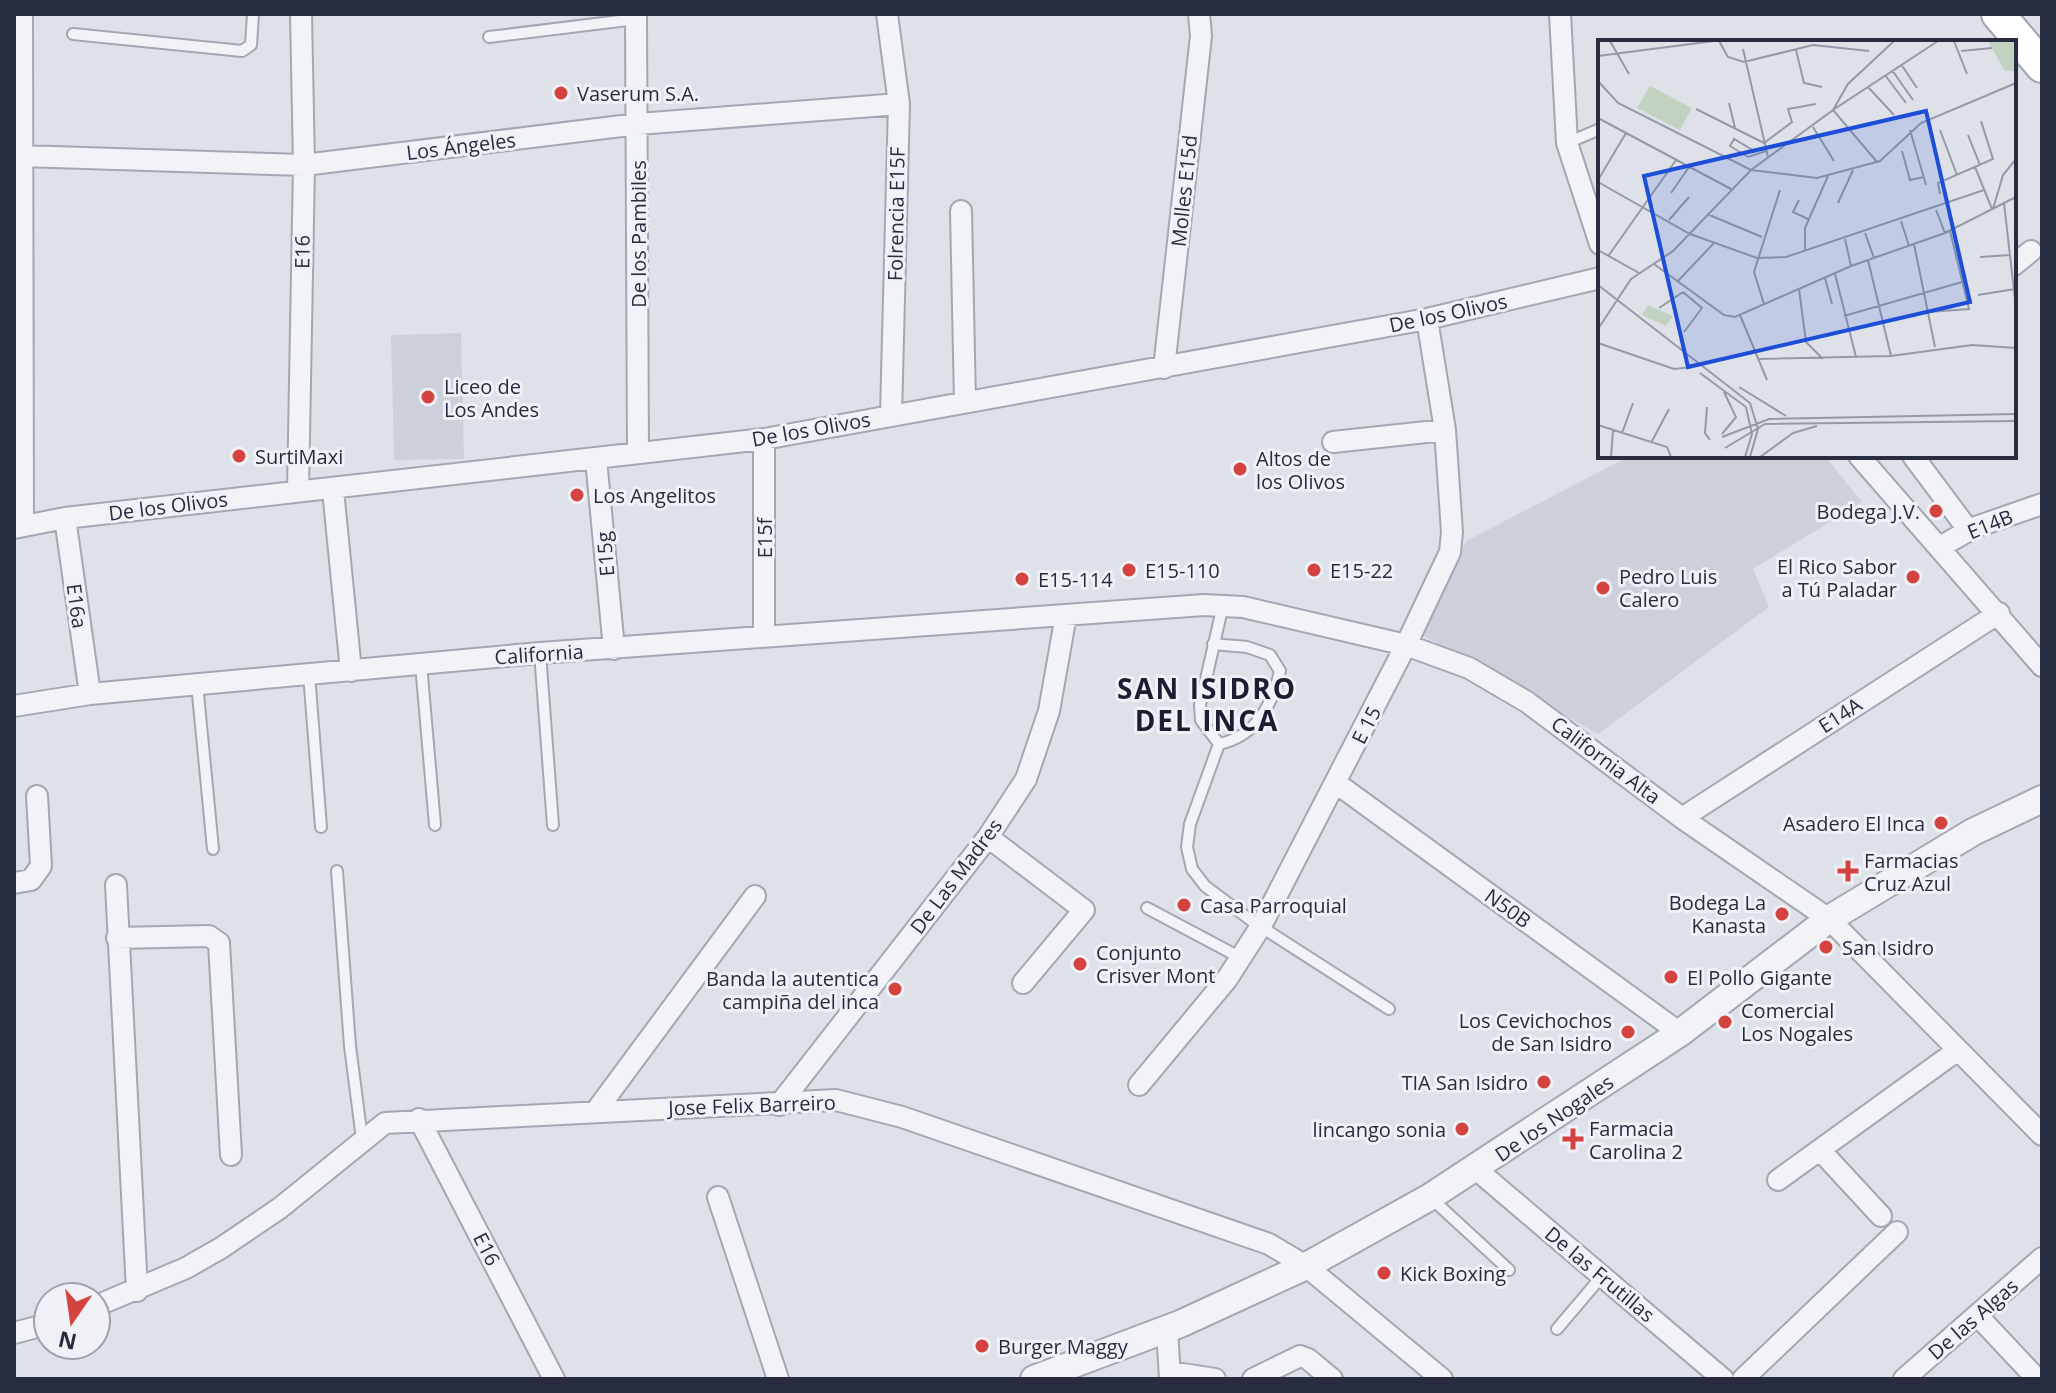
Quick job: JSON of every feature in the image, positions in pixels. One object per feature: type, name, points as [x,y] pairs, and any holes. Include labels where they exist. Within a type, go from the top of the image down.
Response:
[{"type":"main road","points":[[1998,14],[2042,66]]},
{"type":"street","points":[[19,527],[22,14]]},
{"type":"street","name":"E16","points":[[298,491],[304,165],[301,14]]},
{"type":"street","name":"Folrencia E15F","points":[[887,14],[899,104],[891,415]]},
{"type":"street","name":"Molles E15d","points":[[1164,368],[1201,36],[1199,14]]},
{"type":"street","points":[[1560,14],[1567,143],[1598,238]]},
{"type":"street","name":"De los Pambiles","points":[[636,17],[638,453]]},
{"type":"street","name":"Los Ángeles","points":[[22,156],[304,165],[638,124],[899,104]]},
{"type":"street","points":[[961,211],[965,402]]},
{"type":"street","points":[[2016,263],[2031,251]]},
{"type":"street","name":"De los Olivos","points":[[19,527],[65,518],[764,439],[1427,319],[1598,278]]},
{"type":"street","name":"E 15","points":[[1139,1085],[1241,958],[1261,926],[1406,645],[1452,541],[1445,430],[1427,319]]},
{"type":"street","points":[[1333,442],[1445,430]]},
{"type":"street","name":"E15f","points":[[764,439],[764,636]]},
{"type":"street","points":[[1861,458],[2042,666]]},
{"type":"street","points":[[1914,458],[1969,531]]},
{"type":"street","name":"E15g","points":[[596,459],[614,649]]},
{"type":"street","points":[[333,490],[351,671]]},
{"type":"street","name":"E14B","points":[[1940,547],[1969,531],[2042,504]]},
{"type":"street","name":"E16a","points":[[65,518],[90,694]]},
{"type":"street","name":"California Alta","points":[[1066,615],[1223,605],[1406,645],[1469,668],[1527,702],[1682,818],[1829,919],[2042,1135]]},
{"type":"street","name":"E14A","points":[[1682,818],[1999,613]]},
{"type":"street","name":"California","points":[[14,706],[90,694],[540,653],[1066,615]]},
{"type":"street","name":"De Las Madres","points":[[779,1105],[988,837],[1026,779],[1049,711],[1066,615]]},
{"type":"street","name":"N50B","points":[[1336,783],[1680,1033]]},
{"type":"street","points":[[14,883],[31,880],[41,866],[37,796]]},
{"type":"street","name":"De los Nogales","points":[[1034,1379],[1167,1329],[1306,1266],[1477,1170],[1680,1033],[1829,919],[1973,832],[2042,799]]},
{"type":"street","points":[[988,837],[1084,910],[1023,983]]},
{"type":"street","points":[[116,885],[137,1291]]},
{"type":"street","points":[[596,1111],[755,896]]},
{"type":"street","points":[[117,938],[209,936],[219,943],[231,1155]]},
{"type":"street","points":[[1778,1180],[1958,1050]]},
{"type":"street","name":"Jose Felix Barreiro","points":[[112,1300],[186,1268],[280,1208],[385,1123],[836,1100],[880,1110],[1167,1211],[1258,1239],[1306,1266],[1442,1379]]},
{"type":"street","name":"E16","points":[[419,1119],[554,1379]]},
{"type":"street","points":[[1820,1150],[1881,1216]]},
{"type":"street","name":"De las Frutillas","points":[[1477,1170],[1723,1379]]},
{"type":"street","points":[[718,1197],[778,1379]]},
{"type":"street","points":[[1743,1379],[1897,1232]]},
{"type":"street","name":"De las Algas","points":[[1904,1379],[2042,1258]]},
{"type":"street","points":[[1977,1315],[2037,1379]]},
{"type":"street","points":[[1167,1329],[1170,1375],[1215,1379]]},
{"type":"street","points":[[1253,1379],[1300,1356],[1332,1379]]},
{"type":"lane","points":[[73,34],[242,51],[251,45],[253,14]]},
{"type":"lane","points":[[489,37],[636,17]]},
{"type":"lane","points":[[1567,143],[1598,130]]},
{"type":"lane","points":[[1219,744],[1201,720],[1202,693],[1223,605]]},
{"type":"lane","points":[[1213,644],[1247,647],[1270,655],[1280,671],[1275,695],[1265,714],[1238,740],[1219,744]]},
{"type":"lane","points":[[540,653],[553,825]]},
{"type":"lane","points":[[421,664],[435,825]]},
{"type":"lane","points":[[309,674],[321,827]]},
{"type":"lane","points":[[197,684],[213,849]]},
{"type":"lane","points":[[1219,744],[1190,824],[1187,847],[1192,869],[1205,886],[1261,926],[1389,1009]]},
{"type":"lane","points":[[337,871],[350,1046],[362,1139]]},
{"type":"lane","points":[[1147,908],[1241,958]]},
{"type":"lane","points":[[1430,1197],[1509,1270]]},
{"type":"lane","points":[[1557,1329],[1602,1276]]},
{"type":"shaded area","name":"Liceo de Los Andes","points":[[461,333],[464,459],[394,460],[391,335]]},
{"type":"shaded area","name":"Pedro Luis Calero","points":[[1626,458],[1827,458],[1862,502],[1753,569],[1769,607],[1598,734],[1422,635],[1466,541]]},
{"type":"place","name":"Vaserum S.A.","points":[[561,93]]},
{"type":"place","name":"Liceo de Los Andes","points":[[428,397]]},
{"type":"place","name":"SurtiMaxi","points":[[239,456]]},
{"type":"place","name":"Altos de los Olivos","points":[[1240,469]]},
{"type":"place","name":"Los Angelitos","points":[[577,495]]},
{"type":"place","name":"Bodega J.V.","points":[[1936,511]]},
{"type":"place","name":"E15-110","points":[[1129,570]]},
{"type":"place","name":"E15-22","points":[[1314,570]]},
{"type":"place","name":"El Rico Sabor a Tú Paladar","points":[[1913,577]]},
{"type":"place","name":"E15-114","points":[[1022,579]]},
{"type":"place","name":"Pedro Luis Calero","points":[[1603,588]]},
{"type":"place","name":"Asadero El Inca","points":[[1941,823]]},
{"type":"place","name":"Farmacias Cruz Azul","points":[[1848,871]]},
{"type":"place","name":"Casa Parroquial","points":[[1184,905]]},
{"type":"place","name":"Bodega La Kanasta","points":[[1782,914]]},
{"type":"place","name":"San Isidro","points":[[1826,947]]},
{"type":"place","name":"Conjunto Crisver Mont","points":[[1080,964]]},
{"type":"place","name":"El Pollo Gigante","points":[[1671,977]]},
{"type":"place","name":"Banda la autentica campiña del inca","points":[[895,989]]},
{"type":"place","name":"Comercial Los Nogales","points":[[1725,1022]]},
{"type":"place","name":"Los Cevichochos de San Isidro","points":[[1628,1032]]},
{"type":"place","name":"TIA San Isidro","points":[[1544,1082]]},
{"type":"place","name":"lincango sonia","points":[[1462,1129]]},
{"type":"place","name":"Farmacia Carolina 2","points":[[1573,1139]]},
{"type":"place","name":"Kick Boxing","points":[[1384,1273]]},
{"type":"place","name":"Burger Maggy","points":[[982,1346]]},
{"type":"district","name":"SAN ISIDRO DEL INCA","points":[[1207,704]]}]
